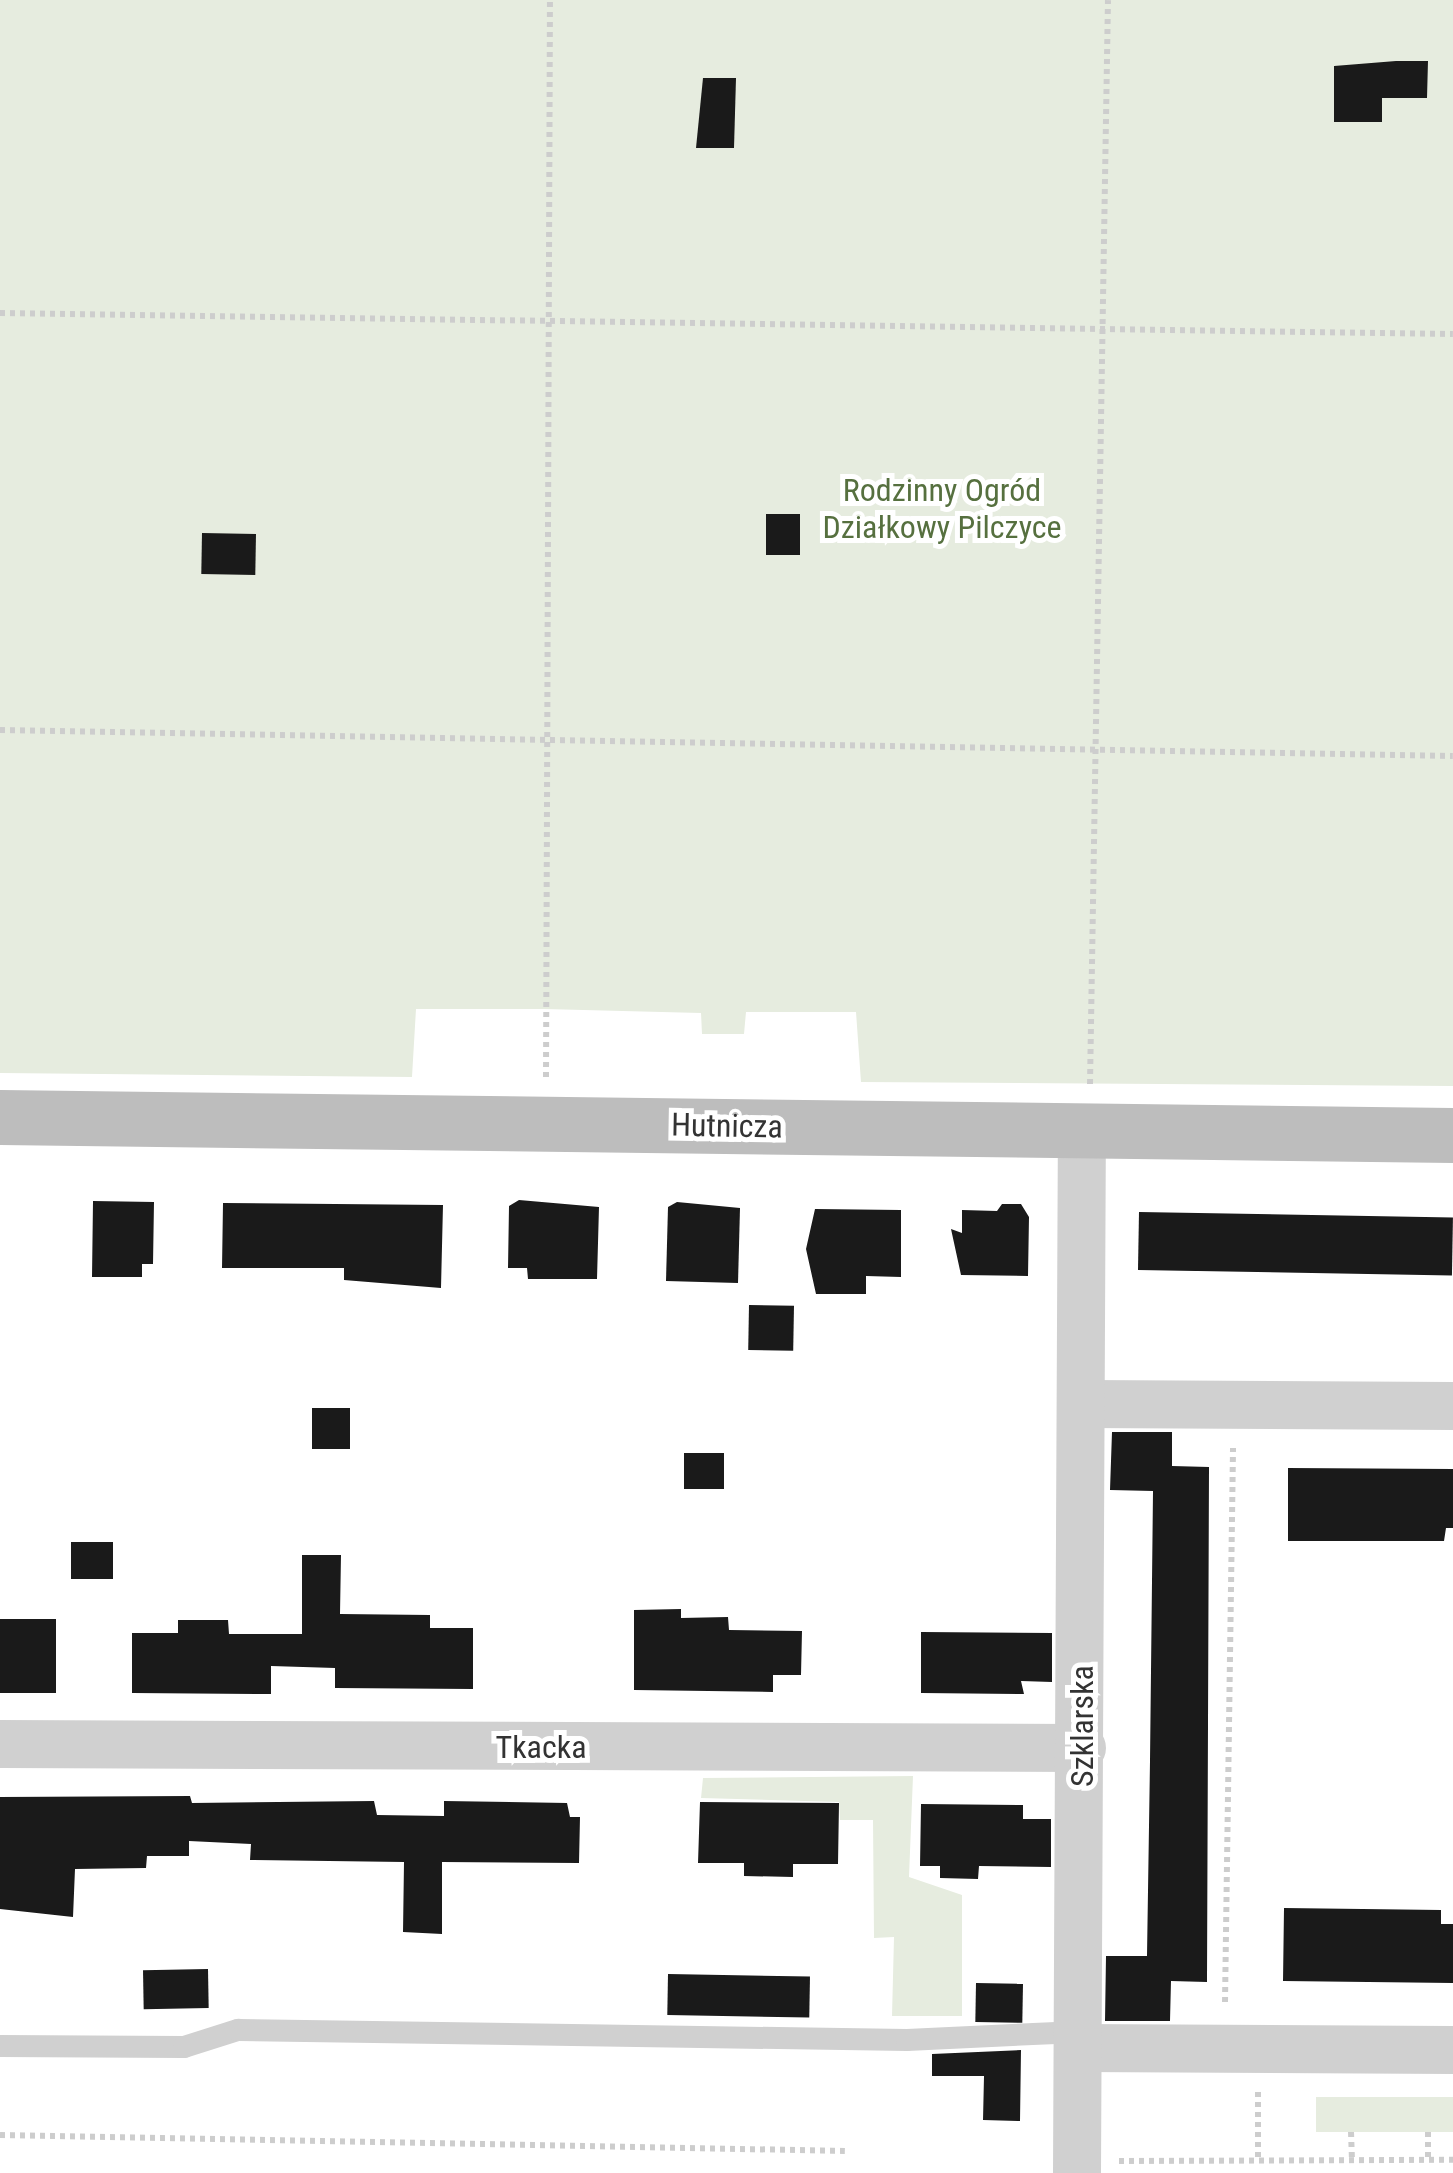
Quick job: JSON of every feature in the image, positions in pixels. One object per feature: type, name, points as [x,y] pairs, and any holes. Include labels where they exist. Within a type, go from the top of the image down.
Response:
[{"type":"street","name":"Hutnicza","points":[[0,1117],[1453,1135]]},
{"type":"street","name":"Szklarska","points":[[1077,2167],[1084,1404],[1082,1131]]},
{"type":"street","points":[[1084,1404],[1453,1406]]},
{"type":"street","name":"Tkacka","points":[[0,1744],[1082,1748]]},
{"type":"street","points":[[1079,2040],[1258,2049],[1453,2050]]},
{"type":"lane","points":[[0,2046],[184,2047],[238,2030],[1079,2040]]},
{"type":"path","points":[[547,1123],[550,0]]},
{"type":"path","points":[[1082,1131],[1090,1084],[1108,0]]},
{"type":"path","points":[[0,313],[1453,334]]},
{"type":"path","points":[[0,730],[1094,745],[1453,756]]},
{"type":"path","points":[[1225,2002],[1233,1406]]},
{"type":"path","points":[[1258,2049],[1258,2161]]},
{"type":"path","points":[[1352,2132],[1352,2160]]},
{"type":"path","points":[[1428,2132],[1428,2160]]},
{"type":"path","points":[[0,2135],[845,2151]]},
{"type":"path","points":[[1077,2167],[1453,2160]]},
{"type":"green space","name":"Rodzinny Ogród Działkowy Pilczyce","points":[[0,0],[1453,0],[1453,1086],[861,1082],[856,1012],[746,1012],[744,1034],[702,1034],[701,1013],[544,1009],[416,1009],[412,1077],[0,1073]]},
{"type":"green space","points":[[913,1776],[909,1877],[962,1895],[962,2016],[892,2016],[894,1937],[874,1938],[873,1820],[840,1820],[839,1802],[701,1798],[703,1778]]},
{"type":"green space","points":[[1316,2097],[1453,2097],[1453,2132],[1316,2132]]},
{"type":"building","points":[[1428,61],[1427,98],[1382,98],[1382,122],[1334,122],[1334,66]]},
{"type":"building","points":[[703,78],[736,78],[734,148],[696,148]]},
{"type":"building","points":[[766,514],[800,514],[800,555],[766,555]]},
{"type":"building","points":[[202,533],[256,534],[255,575],[201,574]]},
{"type":"building","points":[[519,1200],[599,1207],[597,1279],[528,1279],[527,1268],[508,1268],[509,1206]]},
{"type":"building","points":[[93,1201],[154,1202],[153,1264],[142,1264],[142,1277],[92,1277]]},
{"type":"building","points":[[677,1202],[740,1208],[738,1283],[666,1281],[668,1207]]},
{"type":"building","points":[[223,1203],[443,1205],[441,1288],[344,1280],[344,1268],[222,1268]]},
{"type":"building","points":[[1002,1204],[1021,1204],[1029,1217],[1028,1276],[961,1275],[951,1229],[962,1233],[962,1210],[997,1211]]},
{"type":"building","points":[[815,1209],[901,1210],[901,1277],[866,1276],[866,1294],[816,1294],[806,1249]]},
{"type":"building","points":[[1139,1212],[1453,1217],[1452,1275],[1138,1270]]},
{"type":"building","points":[[749,1305],[794,1306],[793,1351],[748,1350]]},
{"type":"building","points":[[312,1408],[350,1408],[350,1449],[312,1449]]},
{"type":"building","points":[[1112,1432],[1172,1432],[1172,1466],[1209,1467],[1207,1982],[1171,1981],[1170,2021],[1105,2021],[1106,1956],[1147,1956],[1150,1761],[1153,1491],[1110,1490]]},
{"type":"building","points":[[684,1453],[724,1453],[724,1489],[684,1489]]},
{"type":"building","points":[[1288,1468],[1453,1469],[1453,1528],[1446,1528],[1444,1541],[1288,1541]]},
{"type":"building","points":[[71,1542],[113,1542],[113,1579],[71,1579]]},
{"type":"building","points":[[302,1555],[341,1555],[340,1614],[430,1615],[430,1628],[473,1628],[473,1689],[335,1688],[335,1668],[271,1666],[271,1694],[132,1693],[132,1633],[178,1633],[178,1620],[228,1620],[229,1634],[302,1634]]},
{"type":"building","points":[[681,1609],[681,1618],[728,1617],[729,1630],[802,1631],[801,1675],[773,1675],[773,1692],[634,1690],[634,1610]]},
{"type":"building","points":[[0,1619],[56,1619],[56,1693],[0,1693]]},
{"type":"building","points":[[921,1632],[1052,1633],[1052,1682],[1021,1681],[1024,1694],[921,1693]]},
{"type":"building","points":[[190,1796],[192,1803],[374,1801],[377,1815],[444,1816],[444,1801],[567,1803],[570,1817],[580,1817],[579,1863],[442,1862],[442,1934],[403,1932],[404,1862],[250,1860],[251,1844],[189,1841],[189,1856],[147,1856],[146,1868],[75,1869],[73,1917],[0,1909],[0,1797]]},
{"type":"building","points":[[700,1802],[839,1803],[838,1864],[793,1864],[793,1877],[744,1876],[744,1863],[698,1863]]},
{"type":"building","points":[[921,1804],[1023,1805],[1023,1819],[1051,1819],[1051,1867],[979,1866],[978,1879],[940,1878],[940,1866],[920,1866]]},
{"type":"building","points":[[1284,1908],[1441,1910],[1441,1924],[1453,1924],[1453,1983],[1283,1981]]},
{"type":"building","points":[[208,1969],[209,2008],[144,2009],[143,1970]]},
{"type":"building","points":[[668,1974],[810,1976],[809,2017],[667,2015]]},
{"type":"building","points":[[976,1983],[1023,1984],[1022,2023],[975,2022]]},
{"type":"building","points":[[1021,2050],[1020,2121],[983,2120],[984,2076],[932,2076],[932,2054]]}]
